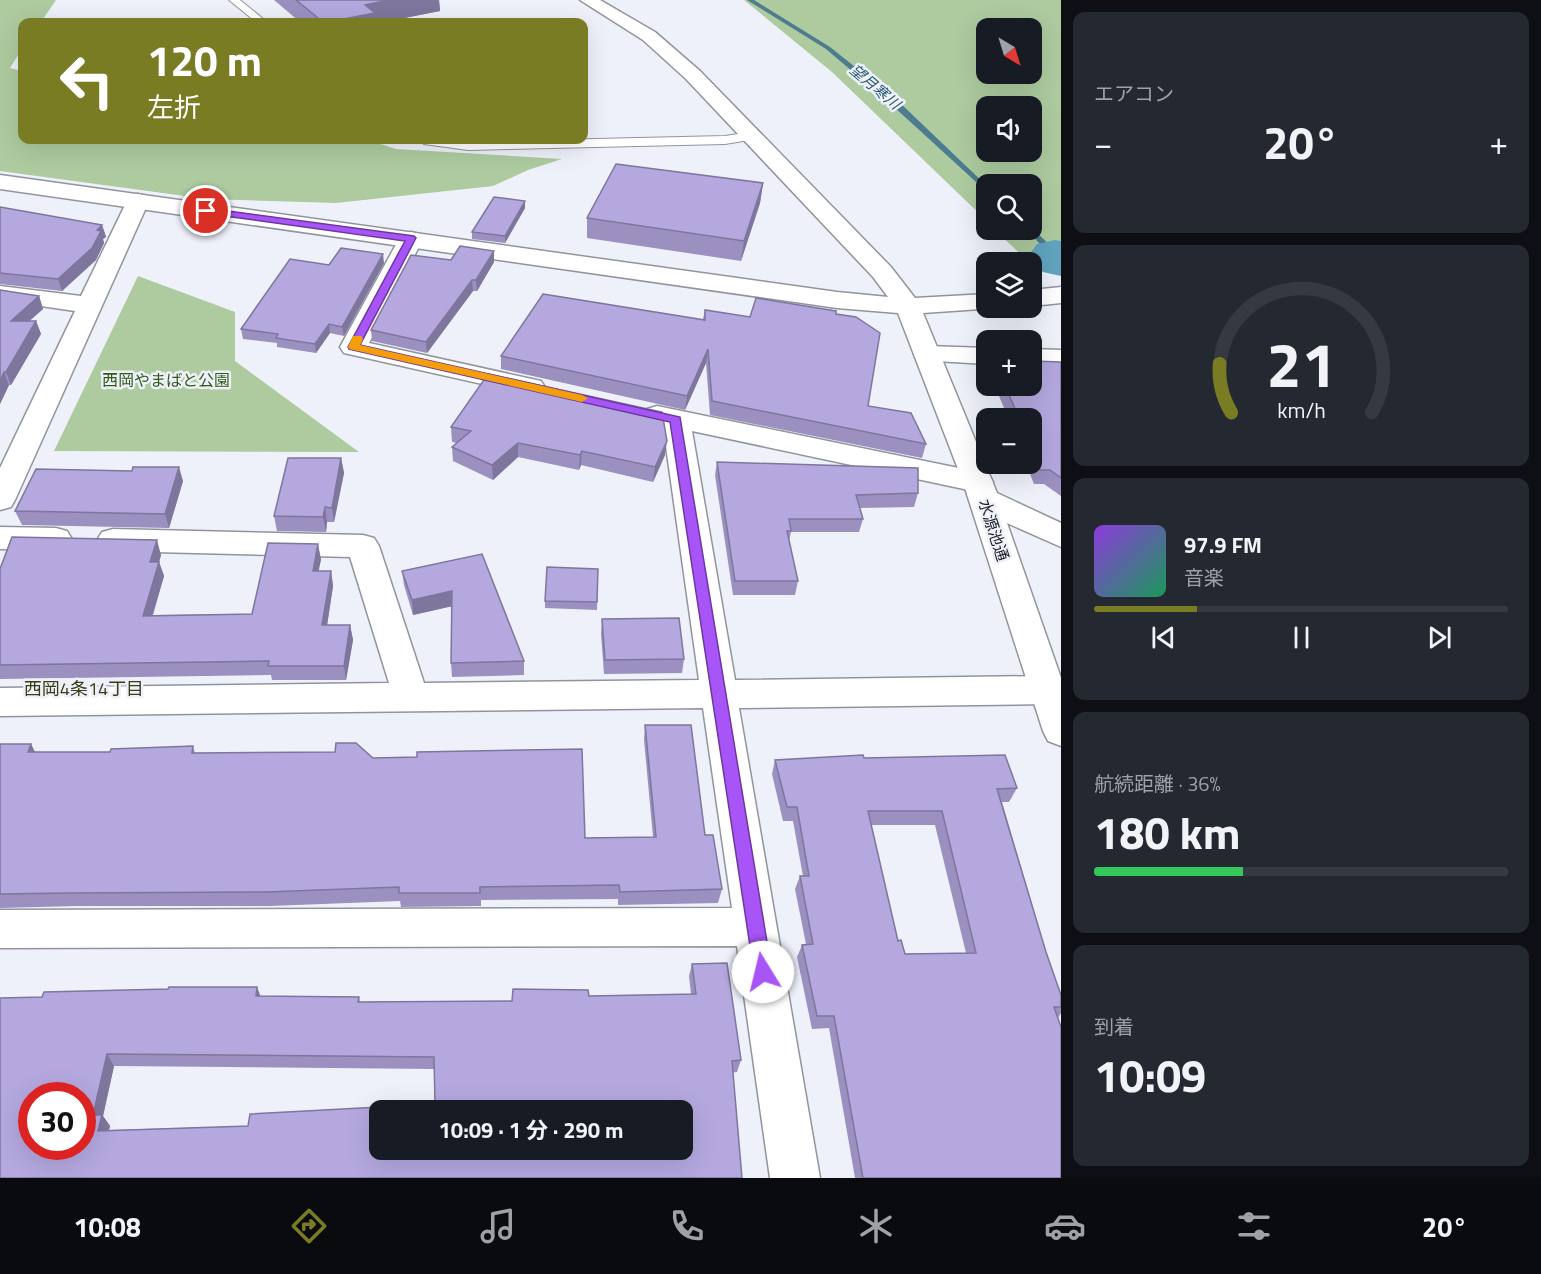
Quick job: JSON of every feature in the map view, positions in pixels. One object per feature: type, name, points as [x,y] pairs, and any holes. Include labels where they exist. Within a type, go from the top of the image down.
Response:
[{"type":"street","name":"水源池通","points":[[588,0],[649,36],[693,75],[882,272],[908,306],[982,491],[1061,731]]},
{"type":"street","points":[[0,182],[411,238],[837,300],[908,306],[976,303]]},
{"type":"street","points":[[0,500],[138,201]]},
{"type":"street","points":[[411,238],[353,347],[561,393]]},
{"type":"street","points":[[0,293],[90,305]]},
{"type":"street","points":[[1042,297],[1061,295]]},
{"type":"street","points":[[927,354],[976,356]]},
{"type":"street","points":[[1042,357],[1061,358]]},
{"type":"street","points":[[630,409],[982,491],[1061,536]]},
{"type":"street","points":[[676,419],[795,1178]]},
{"type":"street","points":[[0,538],[363,546],[411,698]]},
{"type":"street","points":[[0,702],[1047,690]]},
{"type":"street","points":[[0,929],[755,927]]},
{"type":"lane","points":[[234,0],[257,18]]},
{"type":"lane","points":[[588,143],[724,140],[751,136]]},
{"type":"lane","points":[[453,144],[468,146],[553,144]]},
{"type":"green space","points":[[0,0],[56,0],[44,18],[18,18],[18,55],[10,68],[18,70],[18,144],[380,144],[396,149],[562,159],[528,170],[493,186],[336,203],[207,199],[0,171]]},
{"type":"green space","points":[[744,0],[1061,0],[1061,258],[1042,263],[1042,252],[1018,252],[1006,240],[1042,240],[1042,174],[976,174],[976,210],[832,72]]},
{"type":"green space","name":"西岡やまばと公園","points":[[138,276],[235,312],[235,361],[359,452],[54,451]]},
{"type":"building","points":[[296,0],[389,0],[365,5],[375,13],[349,18],[318,18]]},
{"type":"building","points":[[616,164],[763,183],[744,241],[587,218]]},
{"type":"building","points":[[494,197],[525,201],[505,236],[472,232]]},
{"type":"building","points":[[0,207],[102,225],[97,230],[101,231],[92,248],[58,279],[0,273]]},
{"type":"building","points":[[460,246],[494,251],[476,280],[472,280],[426,342],[371,330],[411,255],[451,260]]},
{"type":"building","points":[[341,248],[383,254],[342,327],[329,324],[315,344],[276,338],[278,334],[241,329],[290,259],[329,265]]},
{"type":"building","points":[[0,290],[39,296],[11,321],[36,321],[0,381]]},
{"type":"building","points":[[543,294],[705,320],[705,310],[750,317],[756,298],[836,311],[836,314],[856,317],[880,333],[868,406],[911,413],[926,444],[712,401],[708,349],[687,396],[501,356]]},
{"type":"building","points":[[1042,361],[1061,362],[1061,478],[1050,470],[1042,470],[1042,408],[1015,408],[1009,396],[1042,396]]},
{"type":"building","points":[[488,374],[662,412],[667,441],[655,467],[582,451],[580,455],[518,443],[492,465],[452,447],[471,431],[451,427]]},
{"type":"building","points":[[288,458],[341,458],[332,508],[325,507],[323,517],[274,516]]},
{"type":"building","points":[[717,462],[918,468],[918,493],[856,495],[863,519],[789,519],[791,531],[787,531],[798,581],[735,581]]},
{"type":"building","points":[[133,467],[179,467],[165,514],[15,511],[36,469],[132,471]]},
{"type":"building","points":[[12,537],[157,540],[150,562],[159,562],[143,616],[252,614],[268,543],[318,544],[313,571],[331,571],[322,625],[350,625],[344,666],[268,666],[269,661],[0,665],[0,569]]},
{"type":"building","points":[[482,554],[524,661],[451,663],[452,591],[412,600],[402,571]]},
{"type":"building","points":[[547,567],[598,569],[597,602],[545,601]]},
{"type":"building","points":[[679,618],[684,659],[605,660],[602,619]]},
{"type":"building","points":[[645,725],[691,725],[705,835],[713,835],[722,889],[620,892],[619,885],[480,887],[480,893],[399,893],[399,887],[266,892],[0,894],[0,744],[31,744],[28,752],[110,752],[111,749],[193,746],[192,753],[335,752],[336,743],[356,743],[373,758],[417,757],[417,752],[582,749],[585,838],[656,837]]},
{"type":"building","points":[[863,755],[864,758],[1005,755],[1017,788],[997,789],[1061,995],[1061,1007],[1054,1007],[1061,1027],[1061,1178],[863,1178],[834,1016],[817,1016],[802,945],[813,944],[800,876],[809,876],[797,807],[787,807],[775,760]],"holes":[[[868,811],[942,811],[976,953],[905,954],[901,940],[898,941]]]},
{"type":"building","points":[[727,963],[741,1060],[732,1061],[742,1178],[0,1178],[0,998],[42,997],[44,992],[168,989],[169,987],[257,987],[256,996],[359,997],[358,1002],[512,1001],[513,989],[588,990],[589,996],[696,994],[692,964]],"holes":[[[107,1054],[434,1057],[435,1100],[693,1100],[693,1160],[369,1160],[369,1108],[250,1114],[248,1126],[98,1131],[102,1115],[96,1115],[96,1160],[18,1160],[18,1082],[96,1082],[96,1102]]]},
{"type":"waterway","name":"望月寒川","points":[[750,0],[828,48],[896,104],[976,180]]},
{"type":"waterway","name":"望月寒川","points":[[1041,240],[1055,255]]},
{"type":"waterway","name":"望月寒川","points":[[1055,255],[1061,261]]},
{"type":"slow traffic","points":[[357,339],[353,347],[582,398]]},
{"type":"district","name":"西岡4条14丁目","points":[[84,689]]},
{"type":"route","points":[[206,211],[411,238],[353,347],[676,419],[763,972]]}]
